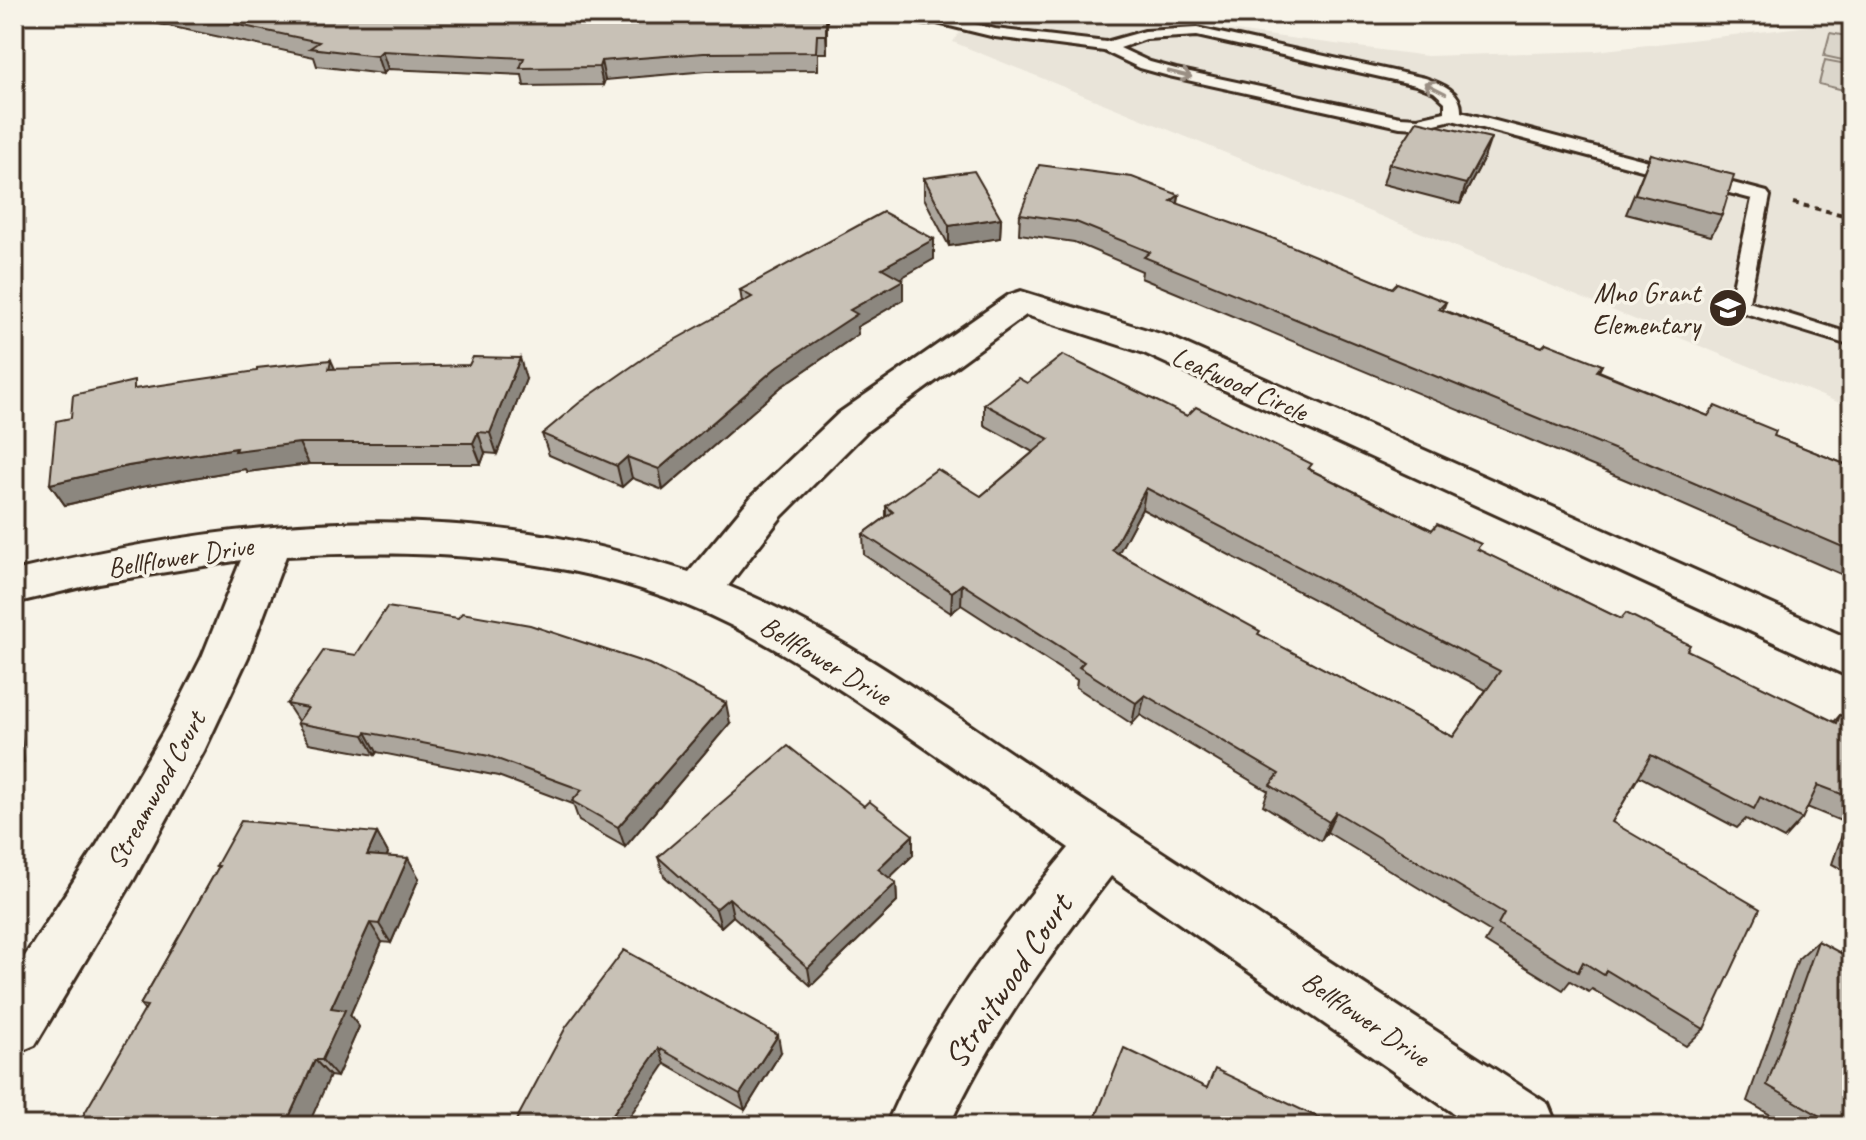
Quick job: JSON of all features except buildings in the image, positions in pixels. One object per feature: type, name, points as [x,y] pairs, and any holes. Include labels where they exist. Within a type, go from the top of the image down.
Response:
[{"type":"street","name":"Leafwood Circle","points":[[698,592],[767,506],[853,422],[1021,302],[1157,345],[1852,660]]},
{"type":"street","name":"Bellflower Drive","points":[[14,587],[104,566],[270,542],[373,536],[503,542],[609,564],[698,592],[773,626],[822,654],[1526,1126]]},
{"type":"street","name":"Streamwood Court","points":[[14,1025],[106,878],[176,755],[209,692],[270,542]]},
{"type":"street","name":"Straitwood Court","points":[[917,1126],[986,1002],[1030,936],[1106,842]]},
{"type":"lane","points":[[1180,31],[1183,14]]},
{"type":"lane","points":[[919,15],[995,33],[1107,47],[1145,65],[1174,73],[1389,120],[1418,123],[1452,115],[1761,196],[1739,305],[1852,340]]},
{"type":"lane","points":[[1107,47],[1145,35],[1180,31],[1211,35],[1420,81],[1454,101],[1452,115]]},
{"type":"path","points":[[1761,196],[1852,217]]},
{"type":"shaded area","name":"Mno Grant Elementary","points":[[971,14],[1106,14],[1427,56],[1596,51],[1852,21],[1852,408],[953,42]]},
{"type":"shaded area","points":[[1830,33],[1852,37],[1852,62],[1824,56]]},
{"type":"shaded area","points":[[1825,60],[1852,65],[1852,92],[1819,84]]},
{"type":"place","name":"Mno Grant Elementary","points":[[1728,308]]}]
